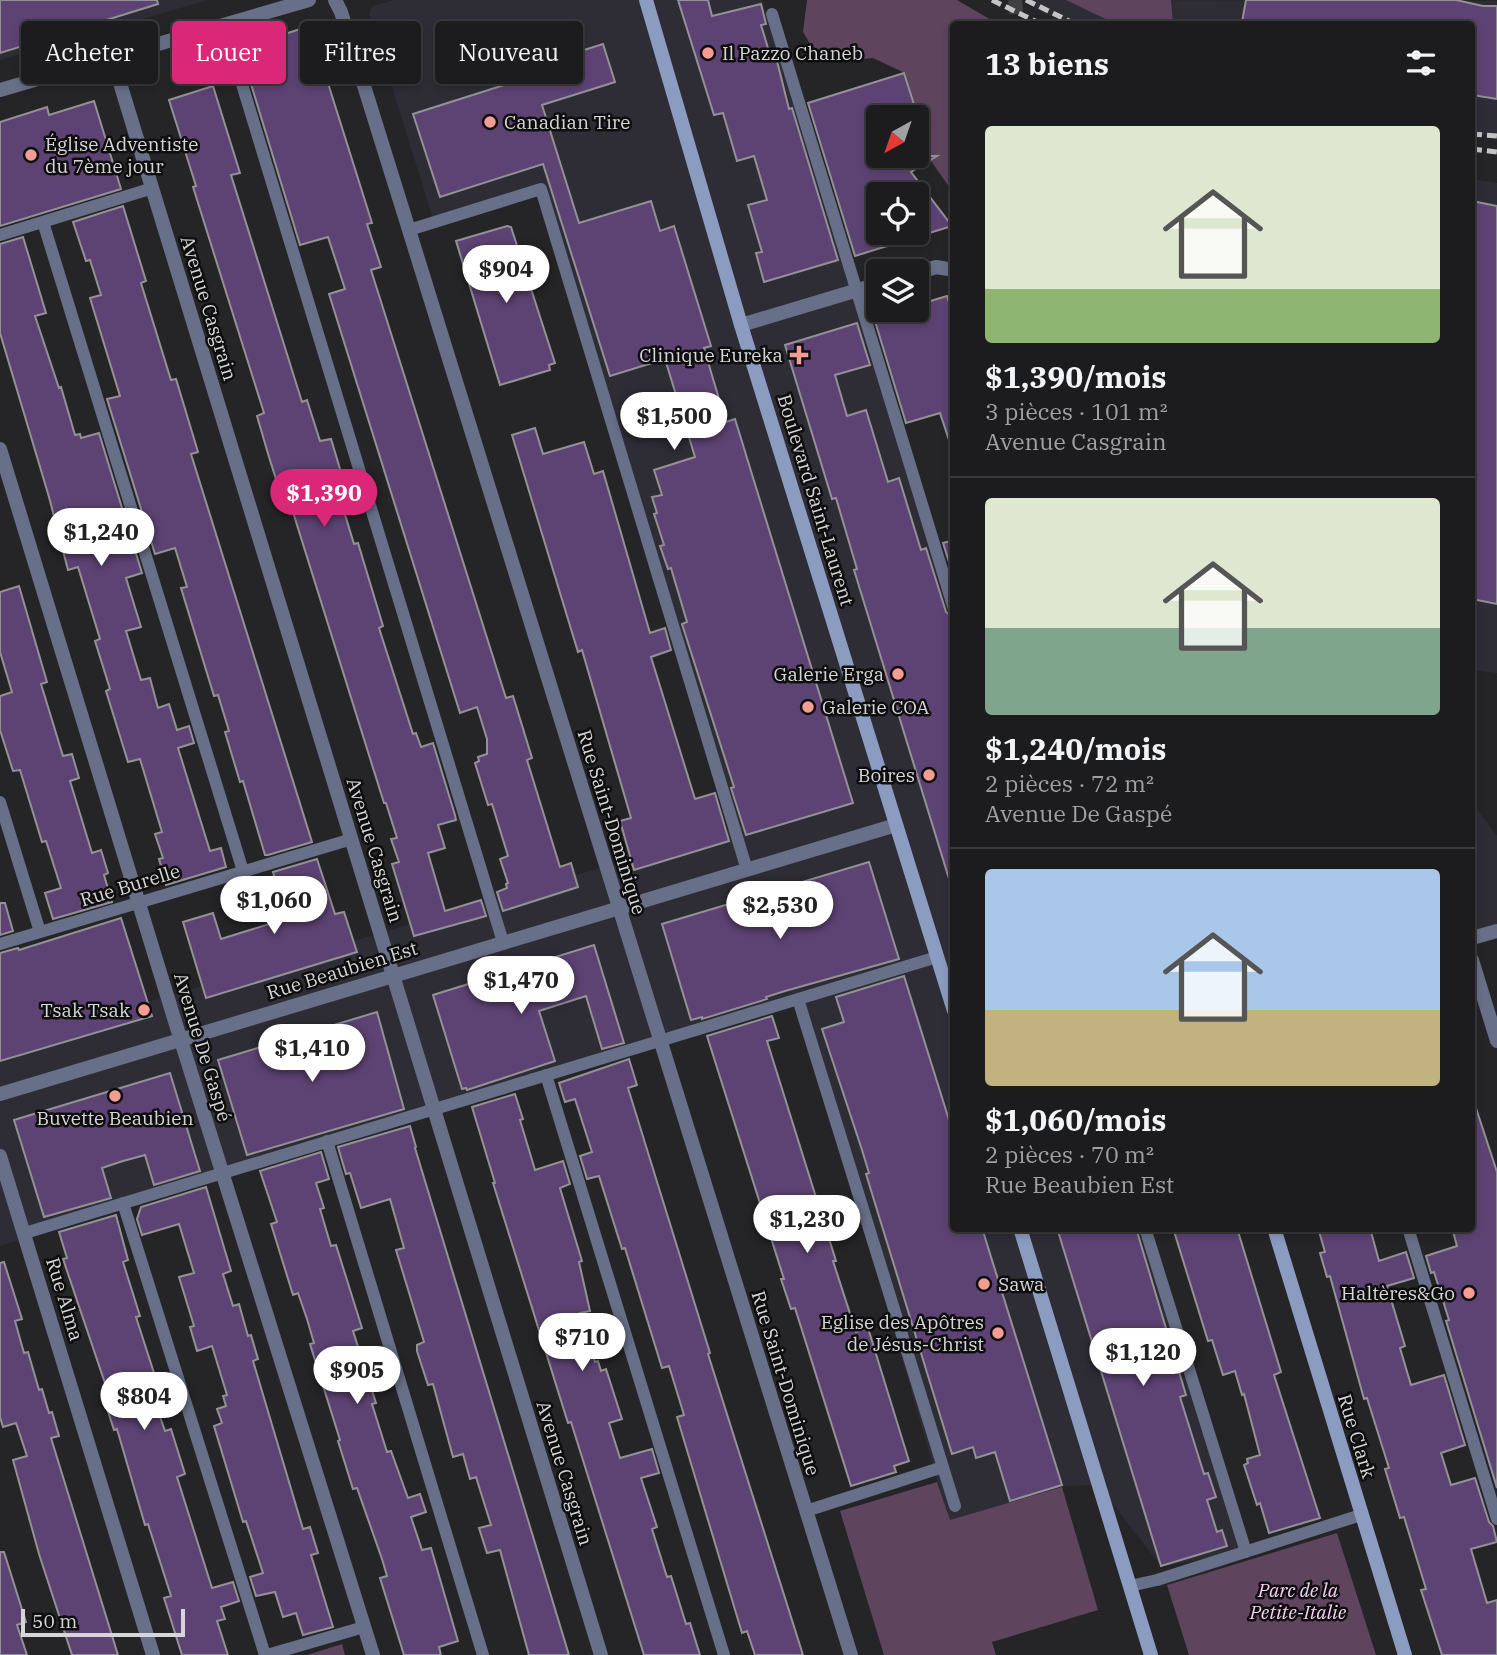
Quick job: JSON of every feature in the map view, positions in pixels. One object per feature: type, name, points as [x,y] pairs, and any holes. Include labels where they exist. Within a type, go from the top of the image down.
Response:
[{"type":"main road","name":"Boulevard Saint-Laurent","points":[[646,0],[741,325],[950,998]]},
{"type":"main road","points":[[1021,1232],[1151,1655]]},
{"type":"main road","name":"Rue Clark","points":[[1275,1232],[1405,1655]]},
{"type":"street","points":[[235,21],[309,0]]},
{"type":"street","name":"Rue Saint-Dominique","points":[[335,0],[409,230],[850,1655]]},
{"type":"street","points":[[0,90],[21,84]]},
{"type":"street","name":"Avenue Casgrain","points":[[121,84],[601,1655]]},
{"type":"street","points":[[929,269],[936,267],[950,269]]},
{"type":"street","points":[[741,325],[866,288]]},
{"type":"street","name":"Avenue De Gaspé","points":[[0,449],[373,1655]]},
{"type":"street","name":"Rue Beaubien Est","points":[[0,1094],[897,825]]},
{"type":"street","points":[[1475,937],[1497,931]]},
{"type":"street","points":[[1475,970],[1497,1041]]},
{"type":"street","name":"Rue Alma","points":[[0,1156],[153,1655]]},
{"type":"lane","points":[[772,14],[950,596]]},
{"type":"lane","points":[[242,84],[503,942]]},
{"type":"lane","points":[[0,235],[153,188]]},
{"type":"lane","points":[[409,230],[541,189],[747,870]]},
{"type":"lane","points":[[43,222],[243,871]]},
{"type":"lane","points":[[0,802],[40,932]]},
{"type":"lane","name":"Rue Burelle","points":[[0,944],[352,839]]},
{"type":"lane","points":[[25,1233],[937,957]]},
{"type":"lane","points":[[798,999],[955,1506]]},
{"type":"lane","points":[[546,1076],[724,1655]]},
{"type":"lane","points":[[327,1141],[484,1655]]},
{"type":"lane","points":[[123,1203],[266,1655],[364,1627]]},
{"type":"lane","points":[[1146,1232],[1246,1552]]},
{"type":"lane","points":[[1409,1232],[1497,1519]]},
{"type":"lane","points":[[806,1511],[943,1467]]},
{"type":"lane","points":[[1130,1586],[1361,1515]]},
{"type":"shaded area","points":[[0,0],[208,0],[135,21],[21,21],[21,54],[0,60]]},
{"type":"shaded area","points":[[395,0],[762,0],[950,603],[950,1232],[1146,1232],[1246,1552],[1161,1566],[1098,1485],[1063,1486],[949,1521],[798,999],[0,1246],[0,1046],[735,828],[541,189],[434,222],[391,84],[421,84],[421,21],[371,21],[369,13],[373,6]]},
{"type":"shaded area","points":[[1022,0],[1497,1],[1497,136],[1475,134],[1475,21],[1063,21]]},
{"type":"shaded area","points":[[1475,179],[1497,183],[1497,673],[1475,670]]},
{"type":"shaded area","points":[[1475,807],[1497,836],[1497,933],[1475,938]]},
{"type":"green space","points":[[807,0],[957,0],[993,21],[950,21],[950,188],[929,154],[929,105],[914,105],[905,73],[873,58],[836,62],[812,47],[803,32]]},
{"type":"green space","points":[[1066,0],[1171,0],[1173,21],[1110,21]]},
{"type":"green space","points":[[937,1482],[950,1520],[1062,1487],[1098,1610],[992,1642],[996,1655],[884,1655],[840,1511]]},
{"type":"green space","name":"Parc de la Petite-Italie","points":[[1337,1533],[1376,1655],[1189,1655],[1167,1585]]},
{"type":"green space","points":[[342,1644],[345,1655],[307,1655]]},
{"type":"building","points":[[0,0],[157,0],[158,4],[103,21],[21,21],[21,46],[0,53]]},
{"type":"building","points":[[678,0],[708,0],[712,16],[761,4],[766,24],[761,25],[771,58],[776,57],[789,109],[792,108],[838,260],[764,282],[756,253],[762,252],[748,205],[767,200],[754,156],[737,161],[723,113],[714,115]]},
{"type":"building","points":[[1246,0],[1456,0],[1497,6],[1497,99],[1475,95],[1475,21],[1242,21]]},
{"type":"building","points":[[300,29],[300,84],[328,84],[372,223],[367,224],[381,267],[371,270],[506,698],[513,696],[532,758],[527,760],[560,867],[571,863],[578,887],[503,911],[497,892],[507,888],[508,883],[500,859],[508,856],[492,804],[488,805],[475,763],[479,761],[478,757],[487,754],[487,739],[477,707],[460,713],[329,294],[345,289],[328,237],[300,245],[251,84],[286,84],[286,34]]},
{"type":"building","points":[[603,44],[615,82],[542,105],[579,223],[651,201],[660,231],[674,226],[711,346],[704,348],[726,422],[735,419],[853,803],[746,835],[731,788],[734,787],[682,624],[687,622],[671,568],[668,569],[660,546],[664,545],[654,514],[657,513],[652,497],[662,495],[654,470],[695,457],[665,359],[610,376],[543,164],[440,197],[413,114],[507,84],[583,84],[583,50]]},
{"type":"building","points":[[904,73],[914,105],[866,105],[866,168],[918,168],[911,172],[919,182],[866,182],[866,245],[891,245],[855,256],[808,103]]},
{"type":"building","points":[[213,86],[240,173],[231,175],[302,402],[307,400],[320,441],[331,439],[343,479],[335,482],[354,544],[358,543],[383,626],[379,628],[413,734],[416,733],[421,747],[433,743],[455,815],[456,820],[438,825],[445,848],[428,853],[445,911],[481,900],[486,916],[414,936],[392,864],[399,862],[391,839],[397,838],[282,477],[276,479],[269,457],[257,416],[264,413],[193,187],[196,186],[169,100]]},
{"type":"building","points":[[94,101],[121,189],[0,226],[0,122],[47,107],[49,115]]},
{"type":"building","points":[[929,196],[950,223],[950,227],[929,233]]},
{"type":"building","points":[[1475,202],[1497,206],[1497,604],[1475,600]]},
{"type":"building","points":[[123,206],[146,281],[141,283],[171,380],[176,379],[198,452],[191,454],[312,842],[268,855],[265,855],[243,781],[240,782],[225,732],[229,731],[218,695],[214,696],[181,588],[187,587],[175,548],[155,554],[107,399],[120,396],[90,298],[101,295],[90,260],[86,261],[73,222]]},
{"type":"building","points":[[511,227],[555,363],[549,365],[550,370],[500,385],[456,241]]},
{"type":"building","points":[[23,237],[46,313],[35,316],[75,435],[80,434],[81,438],[99,433],[142,573],[126,578],[141,627],[126,631],[141,680],[150,678],[158,708],[169,704],[177,730],[189,726],[194,743],[178,748],[210,851],[221,848],[226,867],[166,885],[159,859],[163,858],[155,834],[162,832],[140,759],[128,762],[106,691],[110,689],[95,641],[100,639],[78,567],[68,570],[0,333],[0,244]]},
{"type":"building","points":[[947,296],[950,306],[950,443],[940,413],[906,423],[875,322],[929,322],[929,301]]},
{"type":"building","points":[[857,323],[870,365],[835,375],[847,416],[866,410],[888,482],[899,478],[921,550],[926,548],[946,612],[950,615],[950,882],[854,570],[857,569],[836,498],[832,499],[785,345]]},
{"type":"building","points":[[535,428],[543,454],[584,442],[594,474],[603,471],[650,633],[665,628],[671,650],[651,657],[695,799],[715,793],[729,841],[634,870],[620,821],[631,818],[582,650],[578,652],[512,435]]},
{"type":"building","points":[[950,541],[950,565],[943,543]]},
{"type":"building","points":[[19,586],[47,682],[41,684],[63,756],[72,754],[79,778],[70,781],[92,853],[101,850],[108,873],[104,875],[112,902],[53,919],[45,893],[61,888],[46,841],[42,842],[20,770],[13,771],[0,730],[0,696],[12,692],[0,652],[0,592]]},
{"type":"building","points":[[317,859],[335,914],[344,912],[357,952],[206,998],[183,922],[213,913],[221,939],[279,921],[270,889],[277,887],[273,872]]},
{"type":"building","points":[[869,862],[899,959],[785,991],[702,1019],[691,1020],[662,924]]},
{"type":"building","points":[[0,903],[5,903],[13,931],[0,935]]},
{"type":"building","points":[[121,918],[152,1016],[0,1061],[0,953],[18,948],[19,950]]},
{"type":"building","points":[[594,945],[624,1043],[602,1049],[586,996],[539,1011],[555,1061],[467,1090],[462,1089],[433,995]]},
{"type":"building","points":[[904,976],[950,1123],[950,1232],[983,1232],[1062,1485],[1010,1501],[995,1452],[976,1458],[973,1447],[952,1454],[866,1174],[869,1173],[862,1150],[822,1029],[844,1022],[836,997]]},
{"type":"building","points":[[377,1012],[404,1109],[247,1155],[218,1060]]},
{"type":"building","points":[[772,1016],[779,1038],[767,1041],[836,1261],[833,1261],[856,1332],[868,1328],[909,1461],[894,1466],[896,1472],[851,1486],[795,1308],[791,1309],[781,1279],[784,1279],[707,1036]]},
{"type":"building","points":[[629,1059],[637,1085],[628,1088],[803,1655],[755,1655],[747,1631],[742,1633],[677,1417],[684,1415],[669,1366],[662,1368],[625,1248],[622,1249],[599,1176],[587,1179],[580,1156],[592,1152],[575,1099],[565,1102],[559,1083]]},
{"type":"building","points":[[170,1073],[200,1171],[154,1185],[145,1155],[123,1161],[102,1168],[111,1198],[44,1217],[14,1120]]},
{"type":"building","points":[[515,1094],[535,1170],[563,1161],[570,1184],[560,1188],[582,1261],[579,1262],[590,1311],[580,1313],[595,1362],[598,1361],[601,1371],[606,1369],[622,1419],[609,1423],[620,1458],[652,1449],[659,1473],[641,1478],[657,1527],[652,1529],[667,1577],[671,1576],[686,1624],[690,1623],[700,1655],[644,1655],[571,1422],[568,1423],[472,1107]]},
{"type":"building","points":[[1475,1105],[1497,1172],[1497,1488],[1446,1321],[1449,1320],[1434,1272],[1431,1273],[1426,1256],[1457,1246],[1453,1232],[1475,1232]]},
{"type":"building","points":[[410,1126],[569,1655],[529,1655],[500,1550],[487,1553],[479,1528],[491,1525],[476,1477],[470,1479],[463,1454],[453,1457],[433,1384],[428,1385],[417,1351],[417,1345],[424,1342],[396,1250],[404,1248],[390,1199],[361,1208],[350,1173],[346,1174],[338,1147]]},
{"type":"building","points":[[321,1152],[329,1179],[316,1183],[324,1208],[320,1209],[331,1246],[336,1245],[362,1328],[353,1331],[376,1403],[372,1404],[387,1452],[391,1451],[408,1498],[420,1494],[426,1512],[411,1517],[422,1550],[431,1548],[458,1641],[439,1647],[441,1655],[404,1655],[380,1578],[387,1576],[382,1559],[357,1488],[353,1489],[310,1344],[314,1343],[307,1319],[298,1293],[293,1295],[271,1224],[277,1222],[260,1171]]},
{"type":"building","points":[[206,1187],[231,1271],[223,1274],[233,1306],[239,1304],[248,1336],[251,1335],[258,1359],[253,1361],[303,1529],[310,1527],[318,1553],[311,1555],[333,1627],[303,1635],[296,1613],[283,1617],[275,1592],[256,1596],[250,1577],[263,1573],[246,1521],[243,1522],[214,1426],[222,1423],[217,1409],[226,1406],[223,1396],[227,1395],[212,1346],[197,1351],[190,1327],[194,1326],[179,1277],[194,1273],[179,1224],[142,1235],[137,1219],[141,1207]]},
{"type":"building","points":[[116,1215],[128,1260],[123,1262],[140,1316],[136,1317],[154,1373],[146,1376],[165,1431],[171,1429],[185,1474],[177,1477],[212,1588],[233,1582],[239,1601],[221,1607],[225,1619],[217,1621],[228,1655],[182,1655],[164,1598],[171,1596],[148,1524],[145,1525],[117,1429],[114,1430],[106,1405],[112,1404],[63,1259],[67,1258],[59,1232]]},
{"type":"building","points":[[1058,1232],[1137,1232],[1186,1395],[1180,1397],[1204,1474],[1208,1473],[1216,1497],[1207,1500],[1217,1532],[1222,1530],[1227,1546],[1161,1566]]},
{"type":"building","points":[[1174,1232],[1238,1232],[1281,1372],[1274,1375],[1320,1518],[1269,1533],[1244,1465],[1248,1463],[1247,1459],[1260,1455],[1244,1394],[1242,1395],[1235,1371],[1223,1375],[1212,1340],[1208,1341]]},
{"type":"building","points":[[1319,1232],[1371,1232],[1379,1261],[1406,1252],[1414,1278],[1387,1286],[1405,1346],[1400,1348],[1411,1385],[1444,1375],[1465,1445],[1441,1453],[1451,1485],[1475,1478],[1489,1522],[1493,1526],[1497,1542],[1471,1549],[1487,1603],[1497,1600],[1497,1655],[1442,1655],[1421,1590],[1426,1589],[1404,1517],[1400,1518],[1385,1469],[1389,1468],[1367,1398],[1364,1399],[1330,1276],[1327,1277],[1320,1253],[1325,1252]]},
{"type":"building","points":[[4,1262],[22,1319],[15,1321],[24,1353],[28,1352],[39,1390],[42,1389],[49,1413],[52,1412],[59,1436],[51,1438],[118,1655],[72,1655],[39,1554],[13,1460],[27,1456],[16,1423],[3,1427],[0,1417],[0,1263]]},
{"type":"building","points":[[0,1552],[4,1552],[26,1622],[17,1625],[27,1655],[0,1655]]},
{"type":"tunnel","points":[[1015,0],[1017,21]]},
{"type":"railway","points":[[992,0],[1035,21]]},
{"type":"railway","points":[[1026,0],[1069,21]]},
{"type":"railway","points":[[1475,134],[1497,136]]},
{"type":"railway","points":[[1475,149],[1497,152]]},
{"type":"place","name":"Il Pazzo Chaneb","points":[[708,53]]},
{"type":"place","name":"Canadian Tire","points":[[490,122]]},
{"type":"place","name":"Église Adventiste du 7ème jour","points":[[31,155]]},
{"type":"place","name":"Clinique Eureka","points":[[799,355]]},
{"type":"place","name":"Galerie Erga","points":[[898,674]]},
{"type":"place","name":"Galerie COA","points":[[808,707]]},
{"type":"place","name":"Boires","points":[[929,775]]},
{"type":"place","name":"Tsak Tsak","points":[[144,1010]]},
{"type":"place","name":"Buvette Beaubien","points":[[115,1096]]},
{"type":"place","name":"Sawa","points":[[984,1284]]},
{"type":"place","name":"Haltères&Go","points":[[1469,1293]]},
{"type":"place","name":"Eglise des Apôtres de Jésus-Christ","points":[[998,1333]]}]
